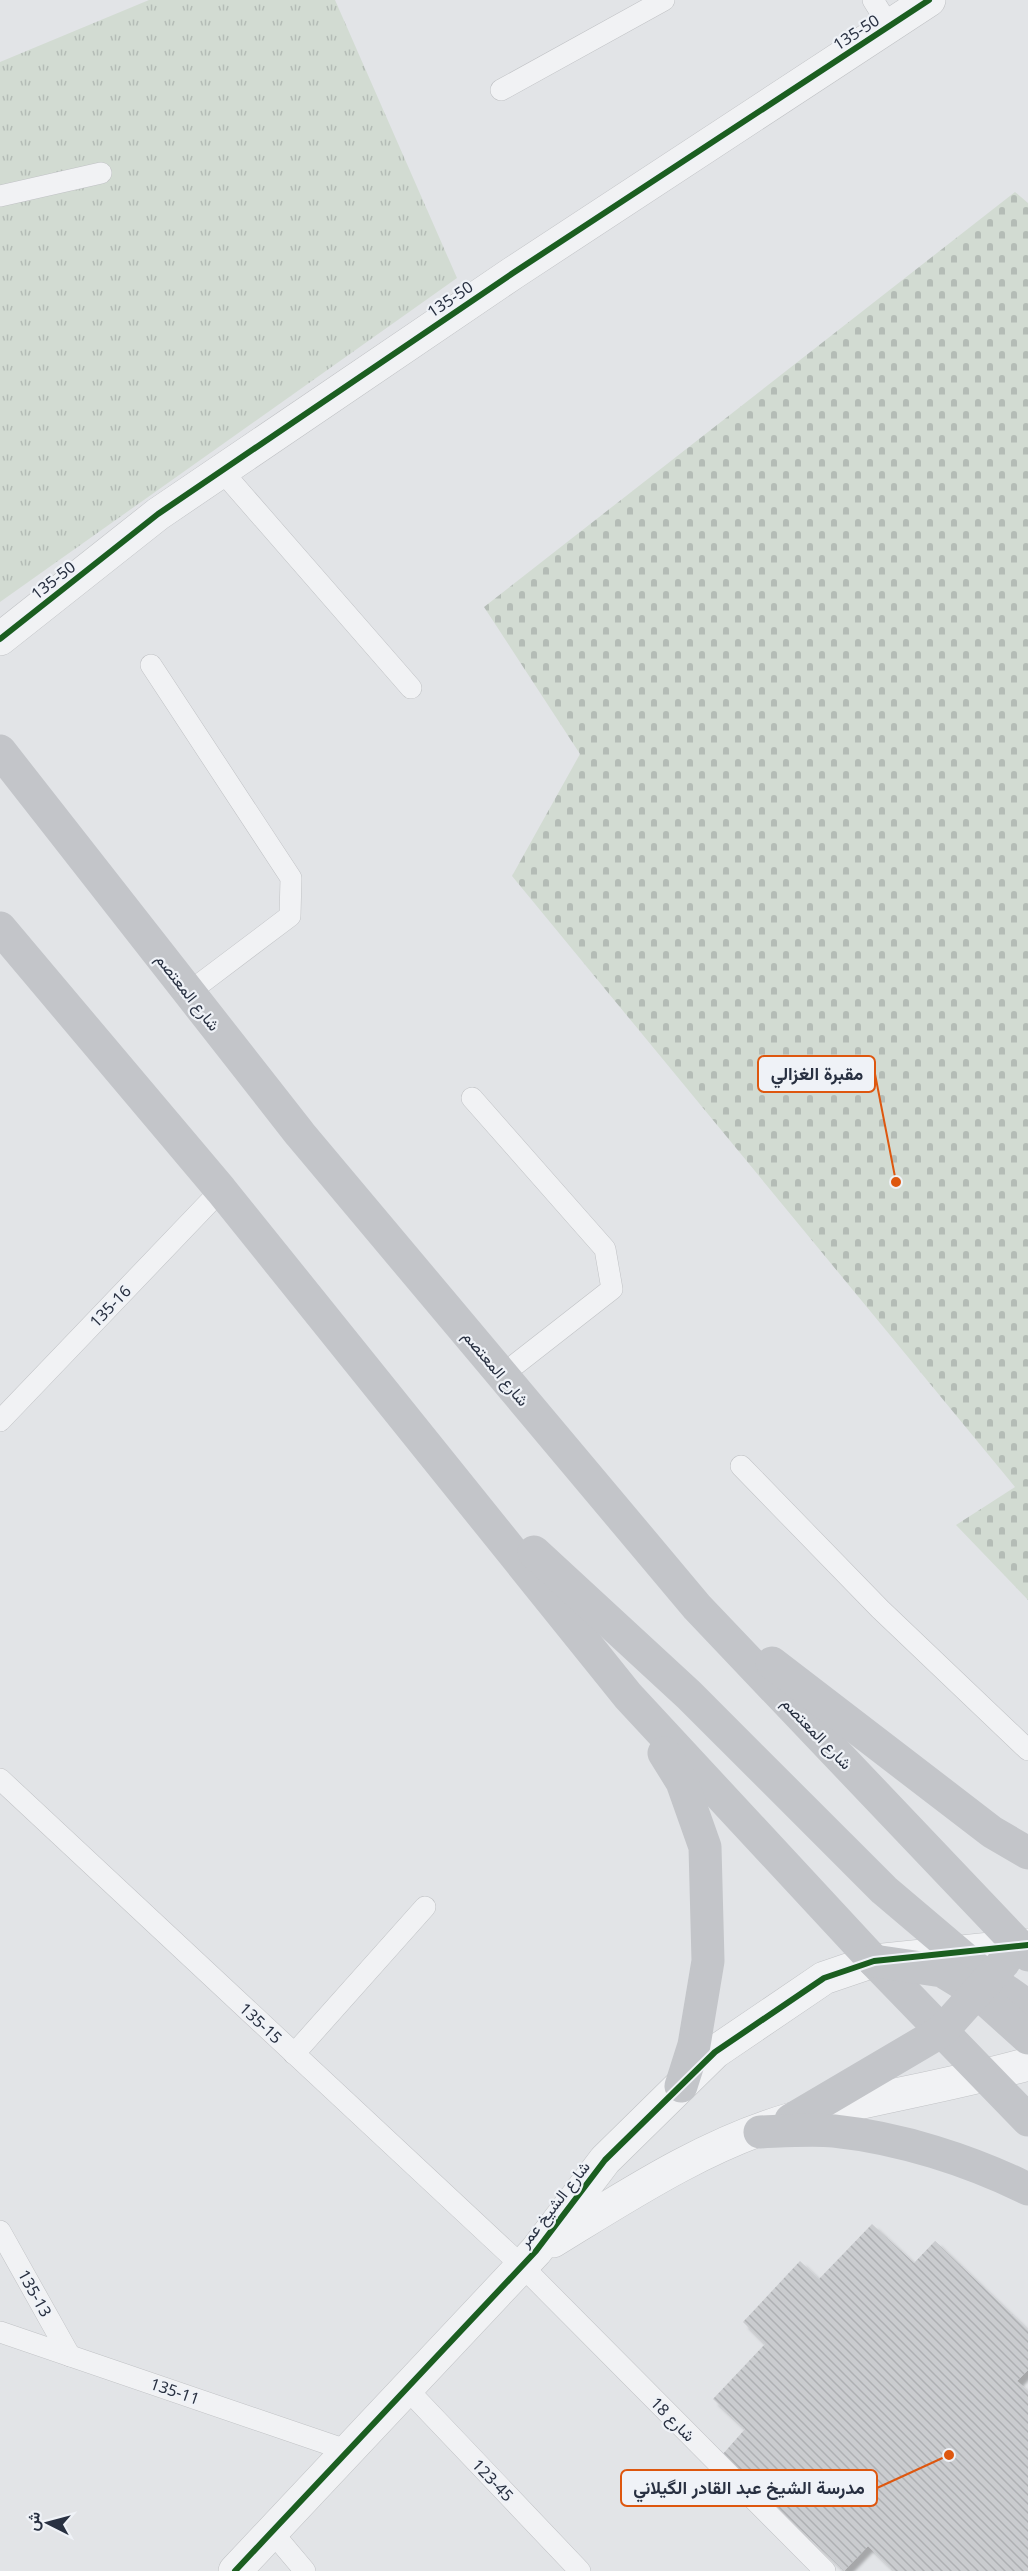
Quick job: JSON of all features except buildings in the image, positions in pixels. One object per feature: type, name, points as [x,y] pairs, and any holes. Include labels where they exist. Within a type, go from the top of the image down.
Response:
[{"type":"main road","name":"شارع المعتصم","points":[[0,751],[300,1134],[697,1607],[1025,1948]]},
{"type":"main road","points":[[0,928],[221,1190],[628,1696],[874,1961],[1028,2120]]},
{"type":"main road","points":[[453,1478],[689,1695],[884,1890],[956,1952],[1028,2038]]},
{"type":"main road","points":[[697,1607],[992,1832],[1028,1853]]},
{"type":"main road","points":[[628,1696],[682,1782],[705,1847],[708,1962],[694,2045],[681,2086]]},
{"type":"main road","points":[[791,2120],[942,2031],[983,1986],[1025,1948]]},
{"type":"main road","points":[[874,1961],[942,1971],[1028,2006]]},
{"type":"main road","points":[[760,2132],[834,2131],[908,2144],[1001,2176],[1028,2189]]},
{"type":"street","name":"135-50","points":[[0,639],[158,514],[513,273],[881,13],[929,0]]},
{"type":"street","name":"شارع الشيخ عمر","points":[[235,2571],[529,2259],[605,2160],[715,2052],[824,1978],[874,1961],[956,1952],[1025,1948]]},
{"type":"street","name":"شارع الشيخ عمر","points":[[529,2259],[622,2198],[718,2147],[791,2120],[986,2076],[1028,2064]]},
{"type":"lane","points":[[501,90],[664,0]]},
{"type":"lane","points":[[0,196],[101,173]]},
{"type":"lane","points":[[221,470],[411,688]]},
{"type":"lane","points":[[151,665],[291,878],[290,916],[188,993]]},
{"type":"lane","points":[[472,1098],[605,1249],[612,1289],[502,1375]]},
{"type":"lane","name":"135-16","points":[[0,1421],[221,1190]]},
{"type":"lane","points":[[741,1466],[880,1609],[1028,1750]]},
{"type":"lane","name":"135-15","points":[[0,1779],[294,2054],[529,2259]]},
{"type":"lane","points":[[294,2054],[425,1907]]},
{"type":"lane","name":"135-13","points":[[0,2232],[70,2355]]},
{"type":"lane","name":"شارع 18","points":[[529,2259],[825,2571]]},
{"type":"lane","name":"135-11","points":[[0,2332],[349,2451]]},
{"type":"lane","name":"123-45","points":[[406,2389],[580,2571]]},
{"type":"lane","points":[[273,2532],[305,2571]]},
{"type":"green space","points":[[149,0],[335,0],[457,278],[0,602],[0,62]]},
{"type":"green space","points":[[1015,192],[1028,203],[1028,1600],[956,1525],[1015,1487],[512,876],[580,754],[484,607]]},
{"type":"cycle path","points":[[0,639],[158,514],[513,273],[929,0]]},
{"type":"cycle path","points":[[235,2571],[536,2251],[605,2160],[715,2052],[824,1978],[874,1961],[1028,1945]]},
{"type":"place","name":"مقبرة الغزالي","points":[[896,1182]]},
{"type":"place","name":"مدرسة الشيخ عبد القادر الگيلاني","points":[[949,2455]]}]
